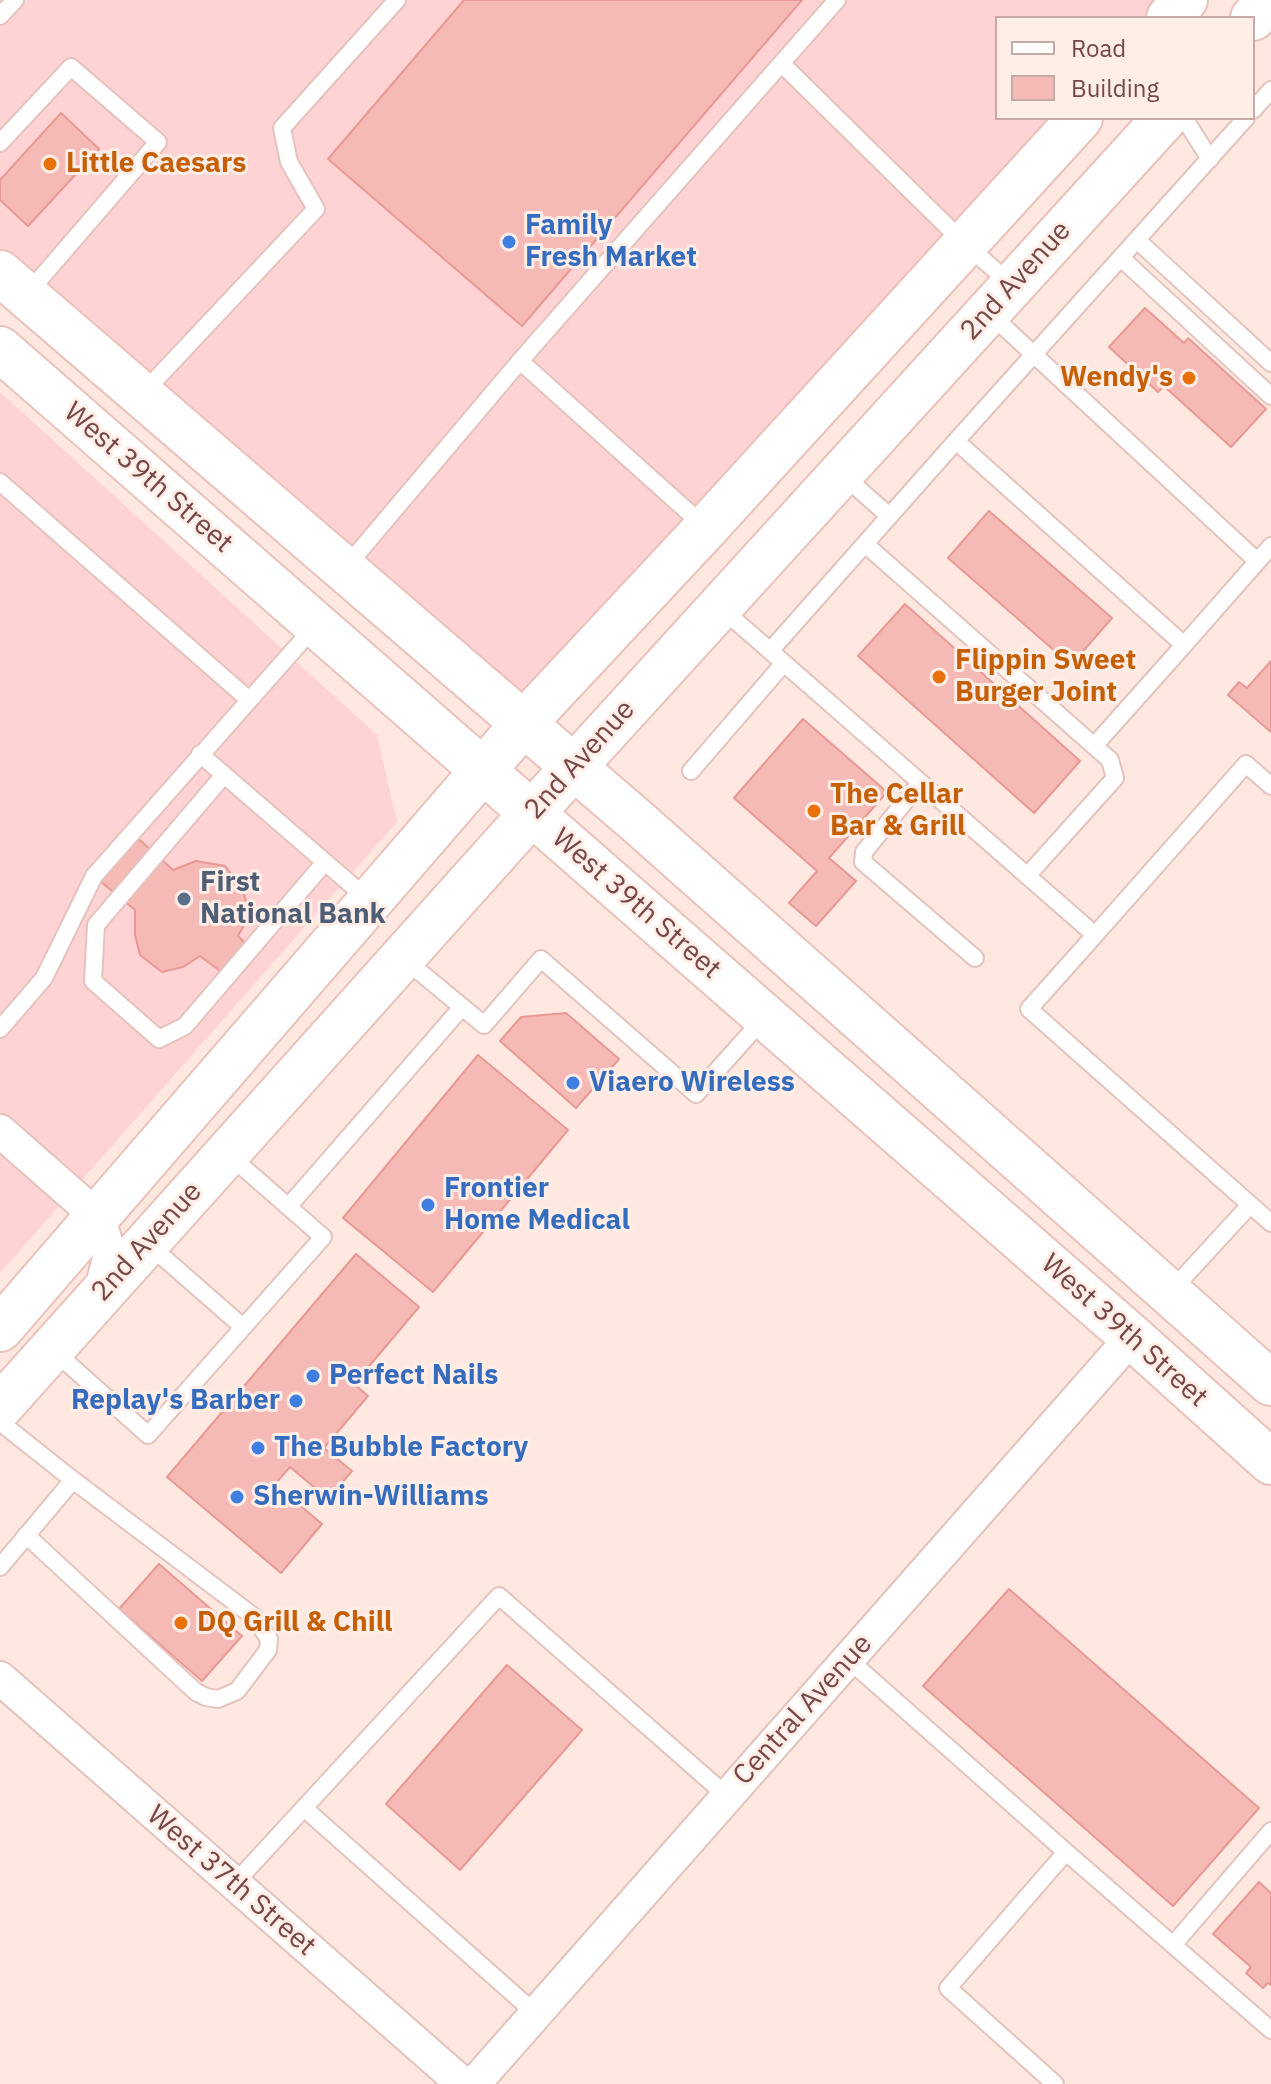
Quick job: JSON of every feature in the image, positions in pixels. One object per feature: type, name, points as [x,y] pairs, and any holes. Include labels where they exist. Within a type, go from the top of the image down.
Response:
[{"type":"main road","points":[[1171,16],[1185,0]]},
{"type":"main road","points":[[1255,16],[1269,0]]},
{"type":"main road","name":"2nd Avenue","points":[[0,1329],[524,723],[1078,120]]},
{"type":"main road","name":"2nd Avenue","points":[[0,1407],[532,813],[1163,120]]},
{"type":"main road","name":"West 39th Street","points":[[13,284],[524,723],[1271,1383]]},
{"type":"main road","name":"West 39th Street","points":[[0,349],[1132,1337],[1271,1462]]},
{"type":"street","points":[[0,1131],[98,1217],[110,1254],[100,1295]]},
{"type":"street","name":"Central Avenue","points":[[474,2084],[1132,1337]]},
{"type":"street","name":"West 37th Street","points":[[4,1691],[234,1884],[463,2084]]},
{"type":"lane","points":[[0,16],[15,0]]},
{"type":"lane","points":[[142,394],[316,209],[289,162],[282,128],[397,0]]},
{"type":"lane","points":[[345,569],[520,361],[837,0]]},
{"type":"lane","points":[[782,64],[965,244],[1034,355],[1257,561]]},
{"type":"lane","points":[[0,143],[71,67],[158,142],[13,284]]},
{"type":"lane","points":[[1255,108],[1271,90]]},
{"type":"lane","points":[[1185,120],[1210,159]]},
{"type":"lane","points":[[770,651],[1244,120]]},
{"type":"lane","points":[[1137,240],[1271,363]]},
{"type":"lane","points":[[1121,258],[1271,396]]},
{"type":"lane","points":[[520,361],[706,528]]},
{"type":"lane","points":[[956,441],[1184,645]]},
{"type":"lane","points":[[842,474],[889,516]]},
{"type":"lane","points":[[0,482],[248,699]]},
{"type":"lane","points":[[865,544],[1110,760],[1115,778],[1027,876]]},
{"type":"lane","points":[[1094,746],[1271,546]]},
{"type":"lane","points":[[720,608],[1095,935]]},
{"type":"lane","points":[[0,1029],[44,978],[94,876],[316,625]]},
{"type":"lane","points":[[691,771],[784,663]]},
{"type":"lane","points":[[200,754],[370,901]]},
{"type":"lane","points":[[1271,786],[1246,764],[1029,1009],[1271,1223]]},
{"type":"lane","points":[[224,775],[96,925],[93,981],[159,1039],[185,1026],[325,862]]},
{"type":"lane","points":[[920,783],[864,852],[863,862],[975,958]]},
{"type":"lane","points":[[403,957],[484,1025],[541,959],[696,1094],[765,1017]]},
{"type":"lane","points":[[288,1207],[462,1007]]},
{"type":"lane","points":[[52,1349],[148,1435],[323,1237],[227,1153]]},
{"type":"lane","points":[[1169,1293],[1250,1205]]},
{"type":"lane","points":[[147,1242],[243,1327]]},
{"type":"lane","points":[[0,1422],[253,1616],[269,1639],[268,1650],[237,1691],[218,1699],[196,1692],[26,1535]]},
{"type":"lane","points":[[0,1567],[73,1480]]},
{"type":"lane","points":[[234,1884],[499,1596],[727,1796]]},
{"type":"lane","points":[[848,1659],[1271,2030]]},
{"type":"lane","points":[[304,1808],[535,2013]]},
{"type":"lane","points":[[1173,1945],[1271,1831]]},
{"type":"lane","points":[[1055,2084],[948,1988],[1066,1852]]},
{"type":"shaded area","points":[[0,0],[1159,0],[1145,16],[995,16],[995,120],[1054,120],[524,723],[0,264]]},
{"type":"shaded area","points":[[0,392],[377,735],[397,822],[0,1273]]},
{"type":"building","name":"Family Fresh Market","points":[[464,0],[802,0],[522,326],[328,159]]},
{"type":"building","name":"Little Caesars","points":[[61,113],[99,149],[28,226],[0,200],[0,180]]},
{"type":"building","points":[[1145,308],[1184,343],[1188,338],[1266,409],[1231,447],[1164,386],[1158,392],[1109,347]]},
{"type":"building","points":[[989,511],[1112,618],[1071,665],[948,558]]},
{"type":"building","points":[[905,604],[1080,761],[1034,813],[858,656]]},
{"type":"building","points":[[1271,661],[1271,732],[1228,695],[1239,682],[1247,688]]},
{"type":"building","points":[[803,719],[887,792],[829,858],[856,881],[816,926],[789,903],[817,871],[734,798]]},
{"type":"building","name":"First National Bank","points":[[132,833],[173,870],[196,861],[225,866],[242,888],[250,914],[238,936],[247,945],[220,971],[200,956],[183,967],[162,972],[140,955],[135,935],[135,910],[94,876]]},
{"type":"building","name":"Viaero Wireless","points":[[566,1013],[619,1059],[576,1108],[500,1041],[521,1017]]},
{"type":"building","points":[[478,1055],[568,1130],[433,1292],[343,1218]]},
{"type":"building","points":[[356,1254],[419,1307],[354,1384],[368,1396],[324,1448],[352,1471],[328,1499],[290,1467],[275,1484],[322,1524],[281,1573],[167,1477]]},
{"type":"building","name":"DQ Grill & Chill","points":[[159,1564],[242,1636],[202,1681],[119,1609]]},
{"type":"building","points":[[1009,1589],[1259,1808],[1173,1906],[923,1686]]},
{"type":"building","points":[[507,1665],[582,1730],[460,1870],[386,1804]]},
{"type":"building","points":[[1259,1882],[1271,1893],[1271,1985],[1268,1983],[1263,1988],[1246,1973],[1251,1967],[1213,1934]]},
{"type":"place","name":"Little Caesars","points":[[50,164]]},
{"type":"place","name":"Family Fresh Market","points":[[509,242]]},
{"type":"place","name":"Wendy's","points":[[1189,378]]},
{"type":"place","name":"Flippin Sweet Burger Joint","points":[[939,677]]},
{"type":"place","name":"The Cellar Bar & Grill","points":[[814,811]]},
{"type":"place","name":"First National Bank","points":[[184,899]]},
{"type":"place","name":"Viaero Wireless","points":[[573,1083]]},
{"type":"place","name":"Frontier Home Medical","points":[[428,1205]]},
{"type":"place","name":"Perfect Nails","points":[[313,1376]]},
{"type":"place","name":"Replay's Barber","points":[[296,1401]]},
{"type":"place","name":"The Bubble Factory","points":[[258,1448]]},
{"type":"place","name":"Sherwin-Williams","points":[[237,1497]]},
{"type":"place","name":"DQ Grill & Chill","points":[[181,1623]]}]
